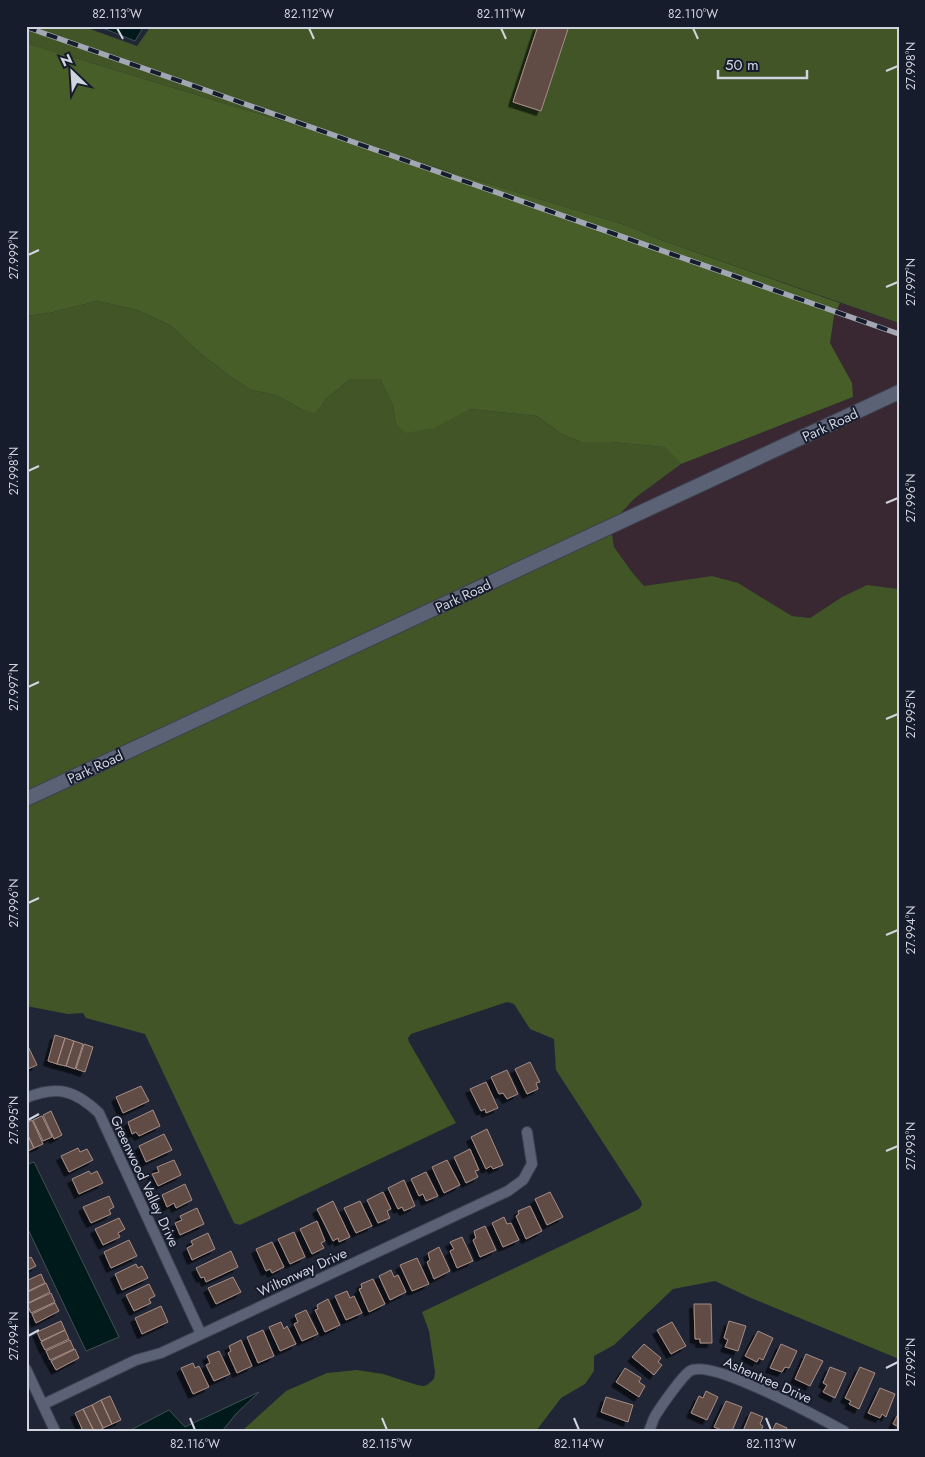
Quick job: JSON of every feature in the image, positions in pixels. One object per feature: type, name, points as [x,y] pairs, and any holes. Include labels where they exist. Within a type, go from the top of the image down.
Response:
[{"type":"street","name":"Park Road","points":[[26,799],[899,392]]},
{"type":"street","name":"Greenwood Valley Drive","points":[[26,1098],[43,1091],[59,1091],[87,1102],[99,1113],[201,1334]]},
{"type":"street","name":"Wiltonway Drive","points":[[44,1404],[136,1360],[161,1353],[508,1191],[523,1180],[532,1164],[527,1132]]},
{"type":"street","points":[[26,1369],[55,1431]]},
{"type":"street","name":"Ashentree Drive","points":[[649,1431],[656,1414],[681,1381],[690,1371],[702,1369],[722,1373],[748,1383],[844,1431]]},
{"type":"shaded area","points":[[98,26],[144,26],[135,41]]},
{"type":"shaded area","points":[[840,303],[899,323],[899,385],[618,516],[635,498],[681,464],[853,397],[830,343],[834,316]]},
{"type":"shaded area","points":[[899,400],[899,589],[867,585],[842,597],[810,618],[792,616],[765,600],[670,582],[644,586],[614,547],[612,534]]},
{"type":"shaded area","points":[[34,1162],[119,1337],[86,1351],[26,1225],[26,1165]]},
{"type":"shaded area","points":[[259,1392],[236,1414],[222,1431],[129,1431],[169,1410],[185,1427]]},
{"type":"green space","points":[[26,26],[82,26],[137,46],[151,26],[899,26],[899,323],[661,240],[625,225],[26,43]]},
{"type":"green space","points":[[26,43],[625,225],[661,240],[840,303],[834,316],[830,343],[852,383],[853,397],[681,464],[664,447],[611,442],[581,442],[560,433],[537,416],[470,409],[434,428],[406,433],[396,424],[393,406],[380,379],[350,379],[326,399],[315,413],[303,410],[276,395],[251,390],[200,353],[170,325],[137,310],[97,301],[49,313],[26,316]]},
{"type":"green space","points":[[97,301],[137,310],[170,325],[200,353],[251,390],[276,395],[303,410],[315,412],[326,399],[350,379],[380,379],[393,406],[396,424],[456,415],[470,409],[537,416],[560,433],[581,442],[611,442],[664,447],[681,464],[635,498],[618,516],[26,792],[26,316],[49,313]]},
{"type":"green space","points":[[612,534],[614,547],[644,586],[712,576],[738,583],[792,616],[810,618],[842,597],[867,585],[899,589],[899,1359],[751,1298],[715,1281],[673,1289],[614,1345],[594,1356],[594,1371],[585,1384],[561,1398],[536,1431],[242,1431],[286,1391],[327,1373],[357,1370],[383,1374],[417,1385],[427,1385],[434,1379],[435,1372],[429,1331],[422,1312],[639,1209],[642,1205],[641,1201],[556,1070],[554,1039],[530,1029],[514,1004],[507,1002],[411,1034],[408,1038],[456,1123],[240,1225],[234,1223],[145,1034],[86,1018],[83,1013],[68,1014],[26,1006],[26,807]]},
{"type":"building","points":[[538,26],[569,26],[541,111],[513,102]]},
{"type":"building","points":[[55,1035],[65,1038],[57,1064],[48,1061]]},
{"type":"building","points":[[65,1038],[74,1041],[66,1066],[57,1064]]},
{"type":"building","points":[[74,1041],[83,1044],[75,1069],[66,1066]]},
{"type":"building","points":[[26,1042],[37,1065],[28,1069],[26,1065]]},
{"type":"building","points":[[84,1044],[93,1047],[85,1072],[76,1069]]},
{"type":"building","points":[[530,1062],[540,1082],[536,1083],[538,1089],[527,1094],[515,1069]]},
{"type":"building","points":[[507,1070],[518,1094],[507,1099],[503,1093],[499,1094],[491,1077]]},
{"type":"building","points":[[486,1082],[498,1108],[486,1113],[485,1109],[481,1111],[470,1089]]},
{"type":"building","points":[[141,1086],[149,1101],[123,1113],[116,1097]]},
{"type":"building","points":[[153,1110],[160,1126],[139,1136],[136,1132],[132,1134],[128,1122]]},
{"type":"building","points":[[51,1111],[62,1135],[54,1139],[43,1115]]},
{"type":"building","points":[[42,1116],[52,1137],[43,1141],[33,1120]]},
{"type":"building","points":[[32,1120],[43,1144],[34,1148],[26,1131],[26,1123]]},
{"type":"building","points":[[487,1129],[503,1165],[493,1169],[491,1166],[486,1169],[471,1137]]},
{"type":"building","points":[[26,1132],[34,1148],[26,1152]]},
{"type":"building","points":[[164,1134],[172,1150],[146,1162],[139,1146]]},
{"type":"building","points":[[78,1148],[80,1152],[87,1149],[93,1160],[69,1172],[61,1156]]},
{"type":"building","points":[[470,1149],[479,1170],[475,1171],[478,1177],[466,1183],[454,1157]]},
{"type":"building","points":[[174,1160],[181,1175],[158,1186],[152,1174],[159,1172],[157,1167]]},
{"type":"building","points":[[447,1160],[460,1185],[444,1193],[432,1167]]},
{"type":"building","points":[[89,1171],[91,1174],[97,1171],[103,1183],[79,1194],[72,1179]]},
{"type":"building","points":[[426,1172],[438,1196],[426,1201],[423,1194],[419,1196],[411,1179]]},
{"type":"building","points":[[404,1180],[415,1206],[404,1211],[402,1207],[398,1209],[388,1188]]},
{"type":"building","points":[[185,1184],[192,1200],[176,1208],[174,1203],[167,1207],[162,1195]]},
{"type":"building","points":[[383,1192],[391,1209],[387,1211],[390,1218],[378,1223],[367,1200]]},
{"type":"building","points":[[550,1192],[563,1217],[547,1225],[535,1199]]},
{"type":"building","points":[[109,1196],[114,1207],[109,1210],[111,1214],[91,1223],[83,1207]]},
{"type":"building","points":[[333,1201],[350,1237],[339,1242],[338,1238],[333,1241],[317,1209]]},
{"type":"building","points":[[360,1201],[372,1226],[356,1233],[344,1208]]},
{"type":"building","points":[[530,1206],[542,1231],[526,1239],[516,1216],[519,1214],[518,1211]]},
{"type":"building","points":[[197,1208],[204,1224],[180,1235],[175,1223],[182,1220],[180,1216]]},
{"type":"building","points":[[504,1217],[507,1224],[511,1223],[519,1240],[503,1247],[492,1223]]},
{"type":"building","points":[[119,1218],[125,1229],[118,1233],[120,1237],[103,1245],[95,1229]]},
{"type":"building","points":[[317,1221],[325,1241],[321,1243],[324,1248],[312,1254],[300,1229]]},
{"type":"building","points":[[485,1226],[496,1250],[480,1257],[473,1240],[476,1238],[474,1231]]},
{"type":"building","points":[[294,1232],[305,1257],[290,1264],[278,1239]]},
{"type":"building","points":[[208,1233],[215,1249],[192,1260],[187,1248],[193,1245],[191,1241]]},
{"type":"building","points":[[462,1237],[473,1261],[457,1268],[450,1251],[454,1249],[450,1242]]},
{"type":"building","points":[[129,1240],[137,1256],[111,1268],[104,1252]]},
{"type":"building","points":[[272,1242],[284,1267],[272,1273],[270,1269],[266,1271],[256,1249]]},
{"type":"building","points":[[439,1247],[450,1271],[434,1279],[427,1262],[430,1260],[428,1253]]},
{"type":"building","points":[[231,1251],[238,1267],[206,1282],[204,1277],[201,1278],[196,1268]]},
{"type":"building","points":[[31,1257],[36,1266],[26,1271],[26,1260]]},
{"type":"building","points":[[417,1258],[429,1284],[412,1291],[400,1265]]},
{"type":"building","points":[[136,1264],[138,1268],[142,1266],[148,1278],[122,1290],[115,1274]]},
{"type":"building","points":[[391,1270],[394,1277],[398,1275],[406,1292],[390,1300],[379,1276]]},
{"type":"building","points":[[41,1274],[45,1283],[26,1292],[26,1281]]},
{"type":"building","points":[[233,1277],[241,1292],[216,1304],[208,1288]]},
{"type":"building","points":[[373,1279],[385,1304],[369,1312],[359,1289],[362,1288],[361,1284]]},
{"type":"building","points":[[46,1283],[50,1292],[26,1304],[26,1293]]},
{"type":"building","points":[[149,1284],[155,1296],[149,1299],[151,1303],[134,1311],[126,1295]]},
{"type":"building","points":[[347,1291],[350,1298],[354,1296],[362,1313],[346,1320],[335,1296]]},
{"type":"building","points":[[51,1293],[55,1302],[31,1313],[27,1304]]},
{"type":"building","points":[[328,1299],[340,1325],[325,1332],[315,1310],[318,1309],[317,1305]]},
{"type":"building","points":[[55,1303],[59,1311],[36,1323],[32,1314]]},
{"type":"building","points":[[694,1304],[711,1304],[712,1343],[700,1343],[700,1339],[695,1339]]},
{"type":"building","points":[[161,1306],[168,1322],[142,1334],[135,1318]]},
{"type":"building","points":[[306,1310],[318,1334],[302,1341],[294,1324],[298,1322],[295,1315]]},
{"type":"building","points":[[61,1321],[65,1330],[41,1341],[37,1332]]},
{"type":"building","points":[[729,1321],[746,1326],[738,1351],[725,1347],[728,1340],[724,1338]]},
{"type":"building","points":[[281,1322],[284,1329],[287,1326],[296,1344],[280,1351],[269,1327]]},
{"type":"building","points":[[672,1322],[686,1346],[671,1354],[657,1330]]},
{"type":"building","points":[[65,1330],[69,1339],[45,1350],[41,1342]]},
{"type":"building","points":[[263,1330],[274,1356],[258,1363],[247,1337]]},
{"type":"building","points":[[758,1331],[773,1338],[763,1360],[759,1358],[757,1362],[745,1356]]},
{"type":"building","points":[[70,1340],[74,1349],[50,1360],[46,1351]]},
{"type":"building","points":[[241,1340],[252,1366],[237,1373],[228,1353],[231,1351],[229,1346]]},
{"type":"building","points":[[644,1344],[661,1358],[658,1362],[662,1365],[654,1375],[632,1357]]},
{"type":"building","points":[[781,1344],[797,1351],[789,1368],[785,1367],[782,1372],[770,1368]]},
{"type":"building","points":[[75,1349],[79,1358],[56,1370],[51,1361]]},
{"type":"building","points":[[219,1351],[230,1374],[214,1381],[206,1365],[210,1363],[207,1356]]},
{"type":"building","points":[[806,1354],[823,1361],[810,1386],[795,1379]]},
{"type":"building","points":[[193,1363],[195,1368],[199,1366],[209,1387],[193,1394],[181,1368]]},
{"type":"building","points":[[830,1367],[846,1373],[835,1398],[823,1392],[827,1385],[823,1383]]},
{"type":"building","points":[[860,1367],[875,1373],[859,1409],[849,1404],[851,1401],[845,1398]]},
{"type":"building","points":[[625,1368],[641,1378],[639,1382],[645,1386],[639,1397],[616,1382]]},
{"type":"building","points":[[880,1388],[895,1394],[886,1417],[882,1414],[880,1418],[868,1413]]},
{"type":"building","points":[[706,1391],[718,1397],[707,1420],[691,1413],[699,1396],[703,1398]]},
{"type":"building","points":[[110,1396],[121,1420],[112,1424],[101,1400]]},
{"type":"building","points":[[606,1397],[633,1405],[628,1422],[601,1412]]},
{"type":"building","points":[[101,1400],[112,1424],[103,1428],[92,1405]]},
{"type":"building","points":[[726,1401],[742,1407],[732,1431],[724,1431],[714,1427]]},
{"type":"building","points":[[92,1405],[103,1428],[99,1431],[94,1431],[83,1409]]},
{"type":"building","points":[[83,1409],[94,1431],[83,1431],[75,1413]]},
{"type":"building","points":[[751,1412],[763,1417],[760,1424],[763,1426],[761,1431],[743,1431]]},
{"type":"building","points":[[899,1412],[899,1427],[893,1424]]},
{"type":"building","points":[[776,1423],[787,1428],[786,1431],[772,1431]]},
{"type":"railway","points":[[26,27],[899,334]]}]
